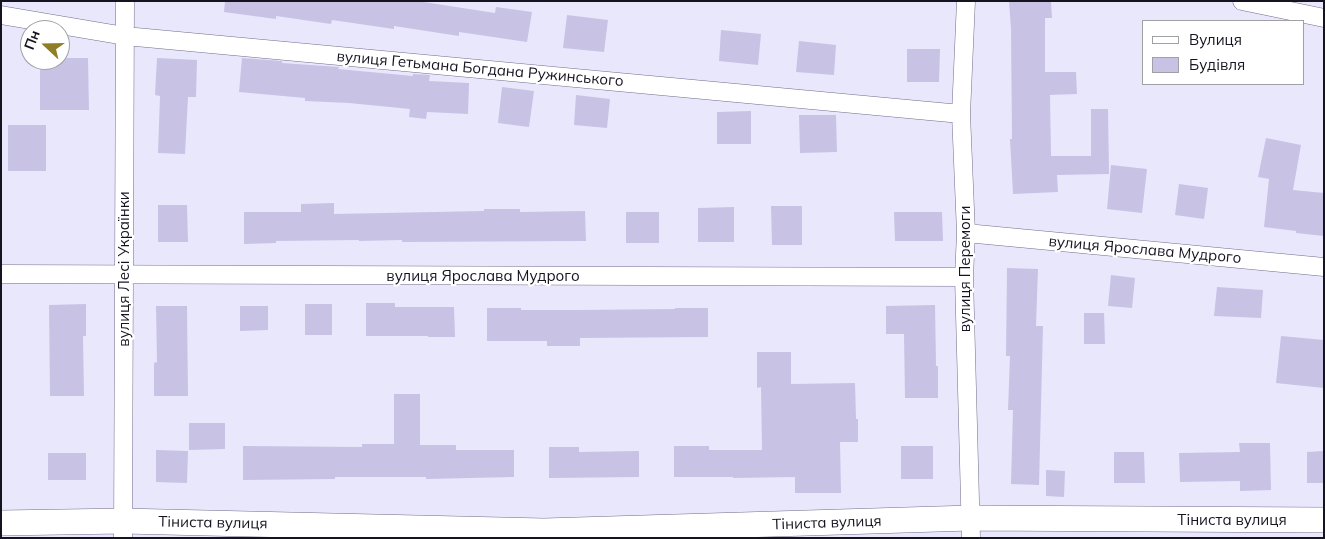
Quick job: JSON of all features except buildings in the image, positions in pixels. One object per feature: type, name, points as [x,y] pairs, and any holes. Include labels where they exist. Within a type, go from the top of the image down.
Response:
[{"type":"street","name":"вулиця Лесі Українки","points":[[123,529],[125,1]]},
{"type":"street","name":"вулиця Перемоги","points":[[966,1],[961,114],[966,233],[964,277],[971,528]]},
{"type":"street","points":[[1242,1],[1324,18]]},
{"type":"street","name":"вулиця Гетьмана Богдана Ружинського","points":[[1,15],[125,36],[961,114]]},
{"type":"street","name":"вулиця Ярослава Мудрого","points":[[966,233],[1324,267]]},
{"type":"street","name":"вулиця Ярослава Мудрого","points":[[1,274],[964,277]]},
{"type":"street","name":"Тіниста вулиця","points":[[1,524],[123,529],[544,534],[971,528],[1324,520]]}]
